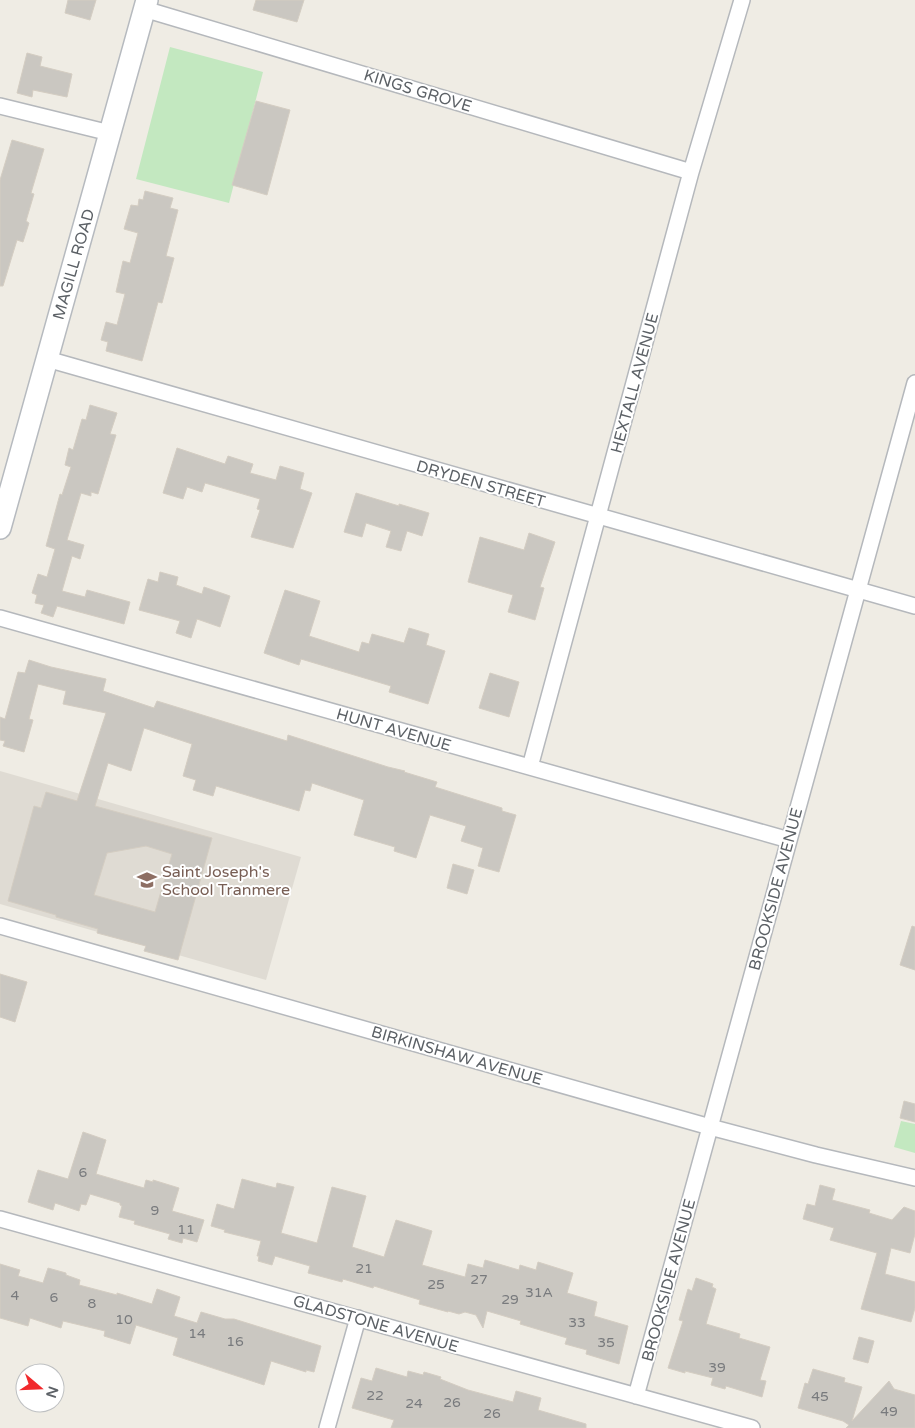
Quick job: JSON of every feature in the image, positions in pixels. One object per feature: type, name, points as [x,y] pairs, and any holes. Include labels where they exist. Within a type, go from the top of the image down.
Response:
[{"type":"main road","name":"MAGILL ROAD","points":[[0,528],[146,5]]},
{"type":"street","name":"HEXTALL AVENUE","points":[[530,767],[691,172],[742,0]]},
{"type":"street","name":"KINGS GROVE","points":[[146,5],[691,172]]},
{"type":"street","points":[[0,106],[110,133]]},
{"type":"street","name":"DRYDEN STREET","points":[[47,359],[915,606]]},
{"type":"street","name":"BROOKSIDE AVENUE","points":[[636,1396],[915,383]]},
{"type":"street","name":"HUNT AVENUE","points":[[0,618],[789,840]]},
{"type":"street","name":"BIRKINSHAW AVENUE","points":[[0,926],[710,1127],[816,1155],[915,1178]]},
{"type":"street","name":"GLADSTONE AVENUE","points":[[0,1219],[752,1428]]},
{"type":"street","points":[[327,1428],[358,1318]]},
{"type":"shaded area","name":"Saint Joseph's School Tranmere","points":[[0,771],[301,857],[266,980],[0,904]]},
{"type":"green space","points":[[170,47],[263,72],[229,203],[136,179]]},
{"type":"green space","points":[[901,1121],[915,1124],[915,1153],[894,1147]]},
{"type":"building","points":[[68,0],[96,0],[90,20],[65,13]]},
{"type":"building","points":[[256,0],[304,0],[297,22],[253,10]]},
{"type":"building","points":[[27,53],[42,57],[40,66],[72,74],[67,97],[33,90],[32,97],[17,93]]},
{"type":"building","points":[[256,101],[290,110],[267,195],[232,185]]},
{"type":"building","points":[[12,140],[44,149],[31,193],[34,194],[26,221],[29,223],[23,242],[17,240],[3,286],[0,286],[0,180]]},
{"type":"building","points":[[145,191],[173,198],[170,208],[178,210],[166,256],[174,258],[162,303],[158,302],[142,361],[106,351],[108,342],[101,340],[106,322],[117,325],[125,294],[116,292],[123,261],[130,263],[138,233],[124,229],[131,205],[138,206],[139,199],[143,200]]},
{"type":"building","points":[[90,405],[117,413],[110,434],[116,435],[98,494],[91,492],[91,496],[81,493],[67,540],[84,545],[80,559],[72,556],[62,591],[85,597],[87,590],[130,602],[124,624],[57,606],[53,617],[41,613],[44,605],[35,603],[37,595],[32,593],[38,574],[47,577],[55,549],[46,546],[60,494],[62,495],[71,467],[65,465],[69,448],[73,450],[82,419],[86,420]]},
{"type":"building","points":[[177,448],[225,464],[228,456],[253,464],[250,473],[276,480],[280,466],[304,473],[300,489],[312,493],[293,548],[251,537],[260,510],[257,509],[260,499],[205,483],[202,492],[187,487],[183,499],[163,493]]},
{"type":"building","points":[[356,493],[429,513],[422,536],[407,531],[401,551],[386,547],[391,531],[366,523],[362,537],[344,532]]},
{"type":"building","points":[[529,533],[555,542],[540,587],[544,588],[535,620],[508,612],[513,595],[468,582],[480,537],[524,550]]},
{"type":"building","points":[[160,572],[178,577],[176,585],[202,594],[204,587],[230,596],[220,627],[197,619],[191,638],[176,633],[180,621],[139,610],[148,579],[158,582]]},
{"type":"building","points":[[285,590],[320,601],[309,636],[359,652],[362,642],[369,644],[372,634],[404,643],[409,628],[429,634],[426,645],[445,651],[428,704],[389,692],[391,686],[301,659],[299,665],[264,653]]},
{"type":"building","points":[[29,660],[51,667],[106,679],[103,691],[154,708],[157,701],[287,741],[288,735],[405,771],[437,782],[435,787],[502,808],[502,811],[516,815],[499,872],[478,866],[483,848],[461,841],[466,826],[430,815],[416,858],[394,851],[395,847],[354,835],[364,800],[312,783],[310,791],[305,790],[299,811],[216,786],[213,796],[193,790],[196,780],[183,776],[192,744],[144,728],[131,771],[108,763],[95,806],[212,838],[178,960],[144,951],[146,946],[97,933],[98,929],[8,901],[34,806],[41,808],[46,792],[77,801],[106,713],[63,704],[66,691],[38,684],[29,719],[33,720],[24,752],[3,746],[5,741],[0,740],[0,717],[5,719],[18,672],[25,673]],"holes":[[[146,846],[172,854],[155,912],[94,895],[107,853]]]},
{"type":"building","points":[[490,673],[519,682],[509,717],[479,708]]},
{"type":"building","points":[[453,864],[474,870],[467,894],[447,888]]},
{"type":"building","points":[[912,926],[915,927],[915,970],[900,965]]},
{"type":"building","points":[[0,974],[27,982],[15,1022],[0,1017]]},
{"type":"building","points":[[904,1101],[915,1104],[915,1122],[900,1118]]},
{"type":"building","points":[[83,1132],[106,1140],[96,1174],[144,1188],[146,1180],[153,1182],[153,1180],[179,1188],[172,1211],[204,1220],[197,1242],[183,1238],[182,1243],[168,1239],[170,1234],[134,1224],[135,1221],[119,1217],[122,1206],[120,1203],[90,1194],[86,1205],[81,1204],[79,1211],[55,1203],[53,1210],[28,1202],[38,1170],[68,1179]]},
{"type":"building","points":[[242,1179],[276,1188],[277,1183],[294,1187],[281,1233],[317,1243],[332,1187],[366,1196],[352,1247],[384,1257],[396,1220],[432,1231],[422,1265],[465,1277],[468,1264],[483,1268],[485,1260],[519,1270],[520,1265],[536,1270],[538,1262],[573,1273],[567,1293],[597,1302],[594,1316],[628,1326],[619,1364],[586,1354],[587,1350],[565,1344],[567,1338],[520,1324],[521,1321],[487,1311],[483,1328],[476,1315],[465,1312],[459,1314],[448,1312],[419,1304],[420,1300],[374,1286],[373,1288],[343,1279],[342,1282],[308,1273],[310,1266],[275,1256],[272,1265],[258,1261],[259,1256],[257,1256],[261,1241],[224,1232],[225,1230],[211,1226],[217,1204],[234,1209]]},
{"type":"building","points":[[820,1185],[835,1189],[832,1200],[870,1210],[869,1213],[892,1220],[904,1207],[915,1211],[915,1234],[910,1253],[891,1248],[885,1274],[915,1282],[915,1308],[911,1322],[861,1309],[877,1253],[830,1240],[834,1228],[803,1219],[807,1204],[815,1206]]},
{"type":"building","points":[[0,1264],[20,1270],[18,1276],[43,1283],[48,1268],[66,1273],[66,1275],[80,1280],[79,1285],[117,1295],[117,1293],[152,1304],[157,1289],[180,1297],[174,1316],[197,1323],[201,1312],[225,1319],[234,1319],[321,1346],[314,1372],[306,1370],[306,1372],[271,1361],[264,1385],[173,1355],[178,1338],[136,1325],[130,1344],[104,1336],[105,1331],[63,1321],[61,1328],[30,1318],[28,1326],[0,1318]]},
{"type":"building","points":[[696,1278],[713,1284],[712,1287],[716,1289],[706,1324],[740,1334],[739,1338],[770,1347],[760,1380],[766,1381],[762,1397],[726,1386],[725,1389],[711,1385],[713,1378],[668,1368],[683,1321],[679,1320],[688,1289],[692,1291]]},
{"type":"building","points":[[859,1337],[874,1341],[868,1363],[853,1359]]},
{"type":"building","points":[[376,1368],[407,1377],[408,1371],[423,1375],[424,1372],[441,1377],[440,1379],[468,1390],[513,1402],[516,1391],[541,1398],[538,1410],[586,1424],[586,1428],[391,1428],[394,1420],[352,1408],[361,1378],[372,1381]]},
{"type":"building","points":[[813,1369],[845,1378],[844,1382],[862,1387],[852,1421],[889,1381],[894,1389],[915,1395],[915,1428],[846,1428],[849,1425],[843,1421],[798,1408],[805,1383],[808,1384]]},
{"type":"place","name":"Saint Joseph's School Tranmere","points":[[147,880]]}]
